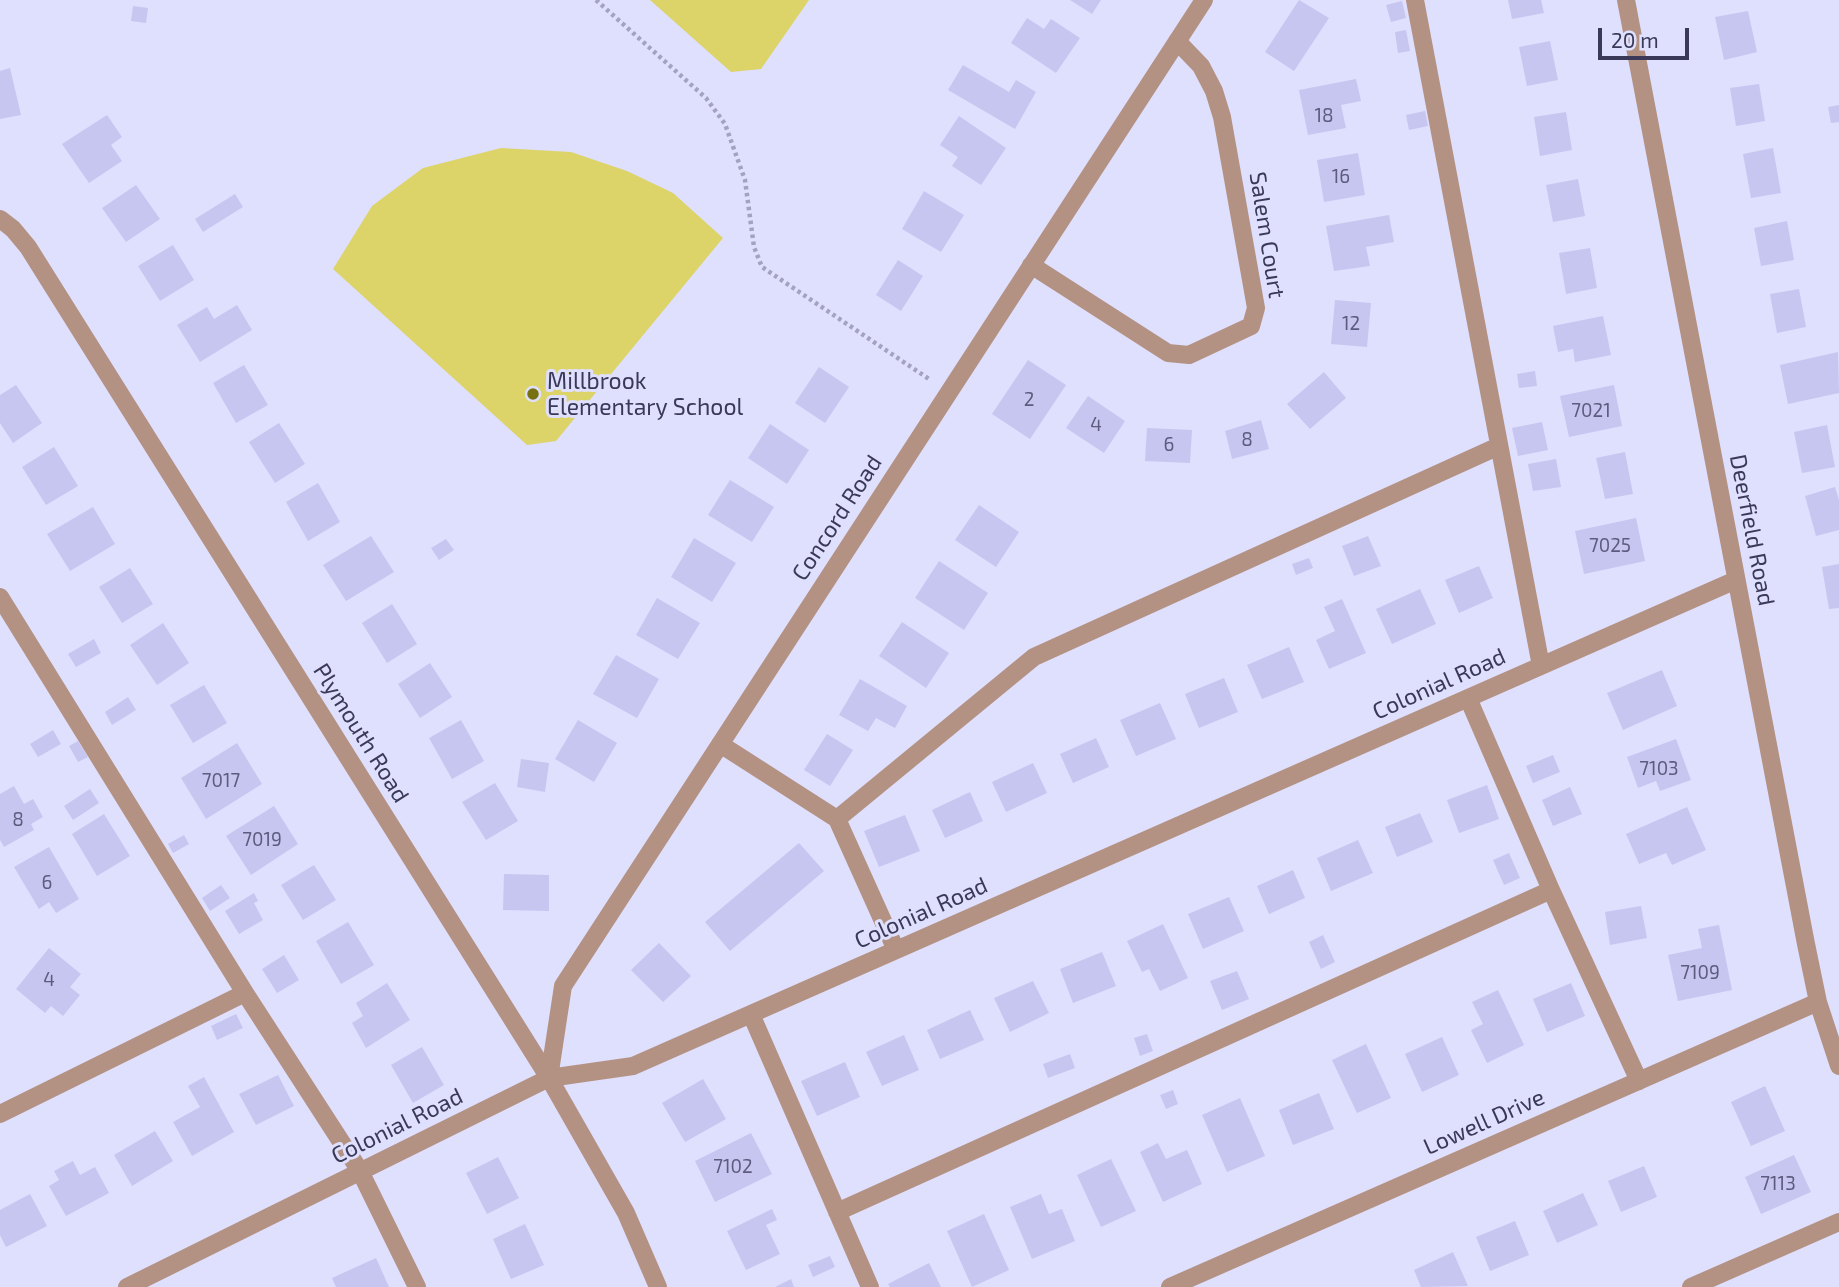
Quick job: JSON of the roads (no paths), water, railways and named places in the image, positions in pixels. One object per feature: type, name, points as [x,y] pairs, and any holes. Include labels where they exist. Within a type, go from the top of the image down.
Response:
[{"type":"street","name":"Concord Road","points":[[550,1078],[563,986],[1203,0]]},
{"type":"street","points":[[1415,0],[1541,666]]},
{"type":"street","name":"Deerfield Road","points":[[1626,0],[1818,1002],[1839,1066]]},
{"type":"street","name":"Salem Court","points":[[1031,265],[1168,353],[1189,355],[1251,326],[1256,308],[1222,117],[1214,91],[1201,66],[1177,41]]},
{"type":"street","name":"Plymouth Road","points":[[0,219],[13,229],[28,247],[550,1078],[626,1213],[658,1287]]},
{"type":"street","points":[[837,819],[1034,657],[1499,446]]},
{"type":"street","name":"Colonial Road","points":[[127,1287],[550,1078],[633,1066],[1736,580]]},
{"type":"street","points":[[0,597],[245,993],[360,1171],[417,1287]]},
{"type":"street","points":[[1468,698],[1551,890],[1639,1081]]},
{"type":"street","points":[[720,744],[837,819],[896,950]]},
{"type":"street","points":[[837,1212],[1551,890]]},
{"type":"street","points":[[0,1114],[245,993]]},
{"type":"street","name":"Lowell Drive","points":[[1170,1287],[1818,1002]]},
{"type":"street","points":[[751,1014],[870,1287]]},
{"type":"street","points":[[1691,1287],[1839,1222]]},
{"type":"place","name":"Millbrook Elementary School","points":[[533,394]]}]
